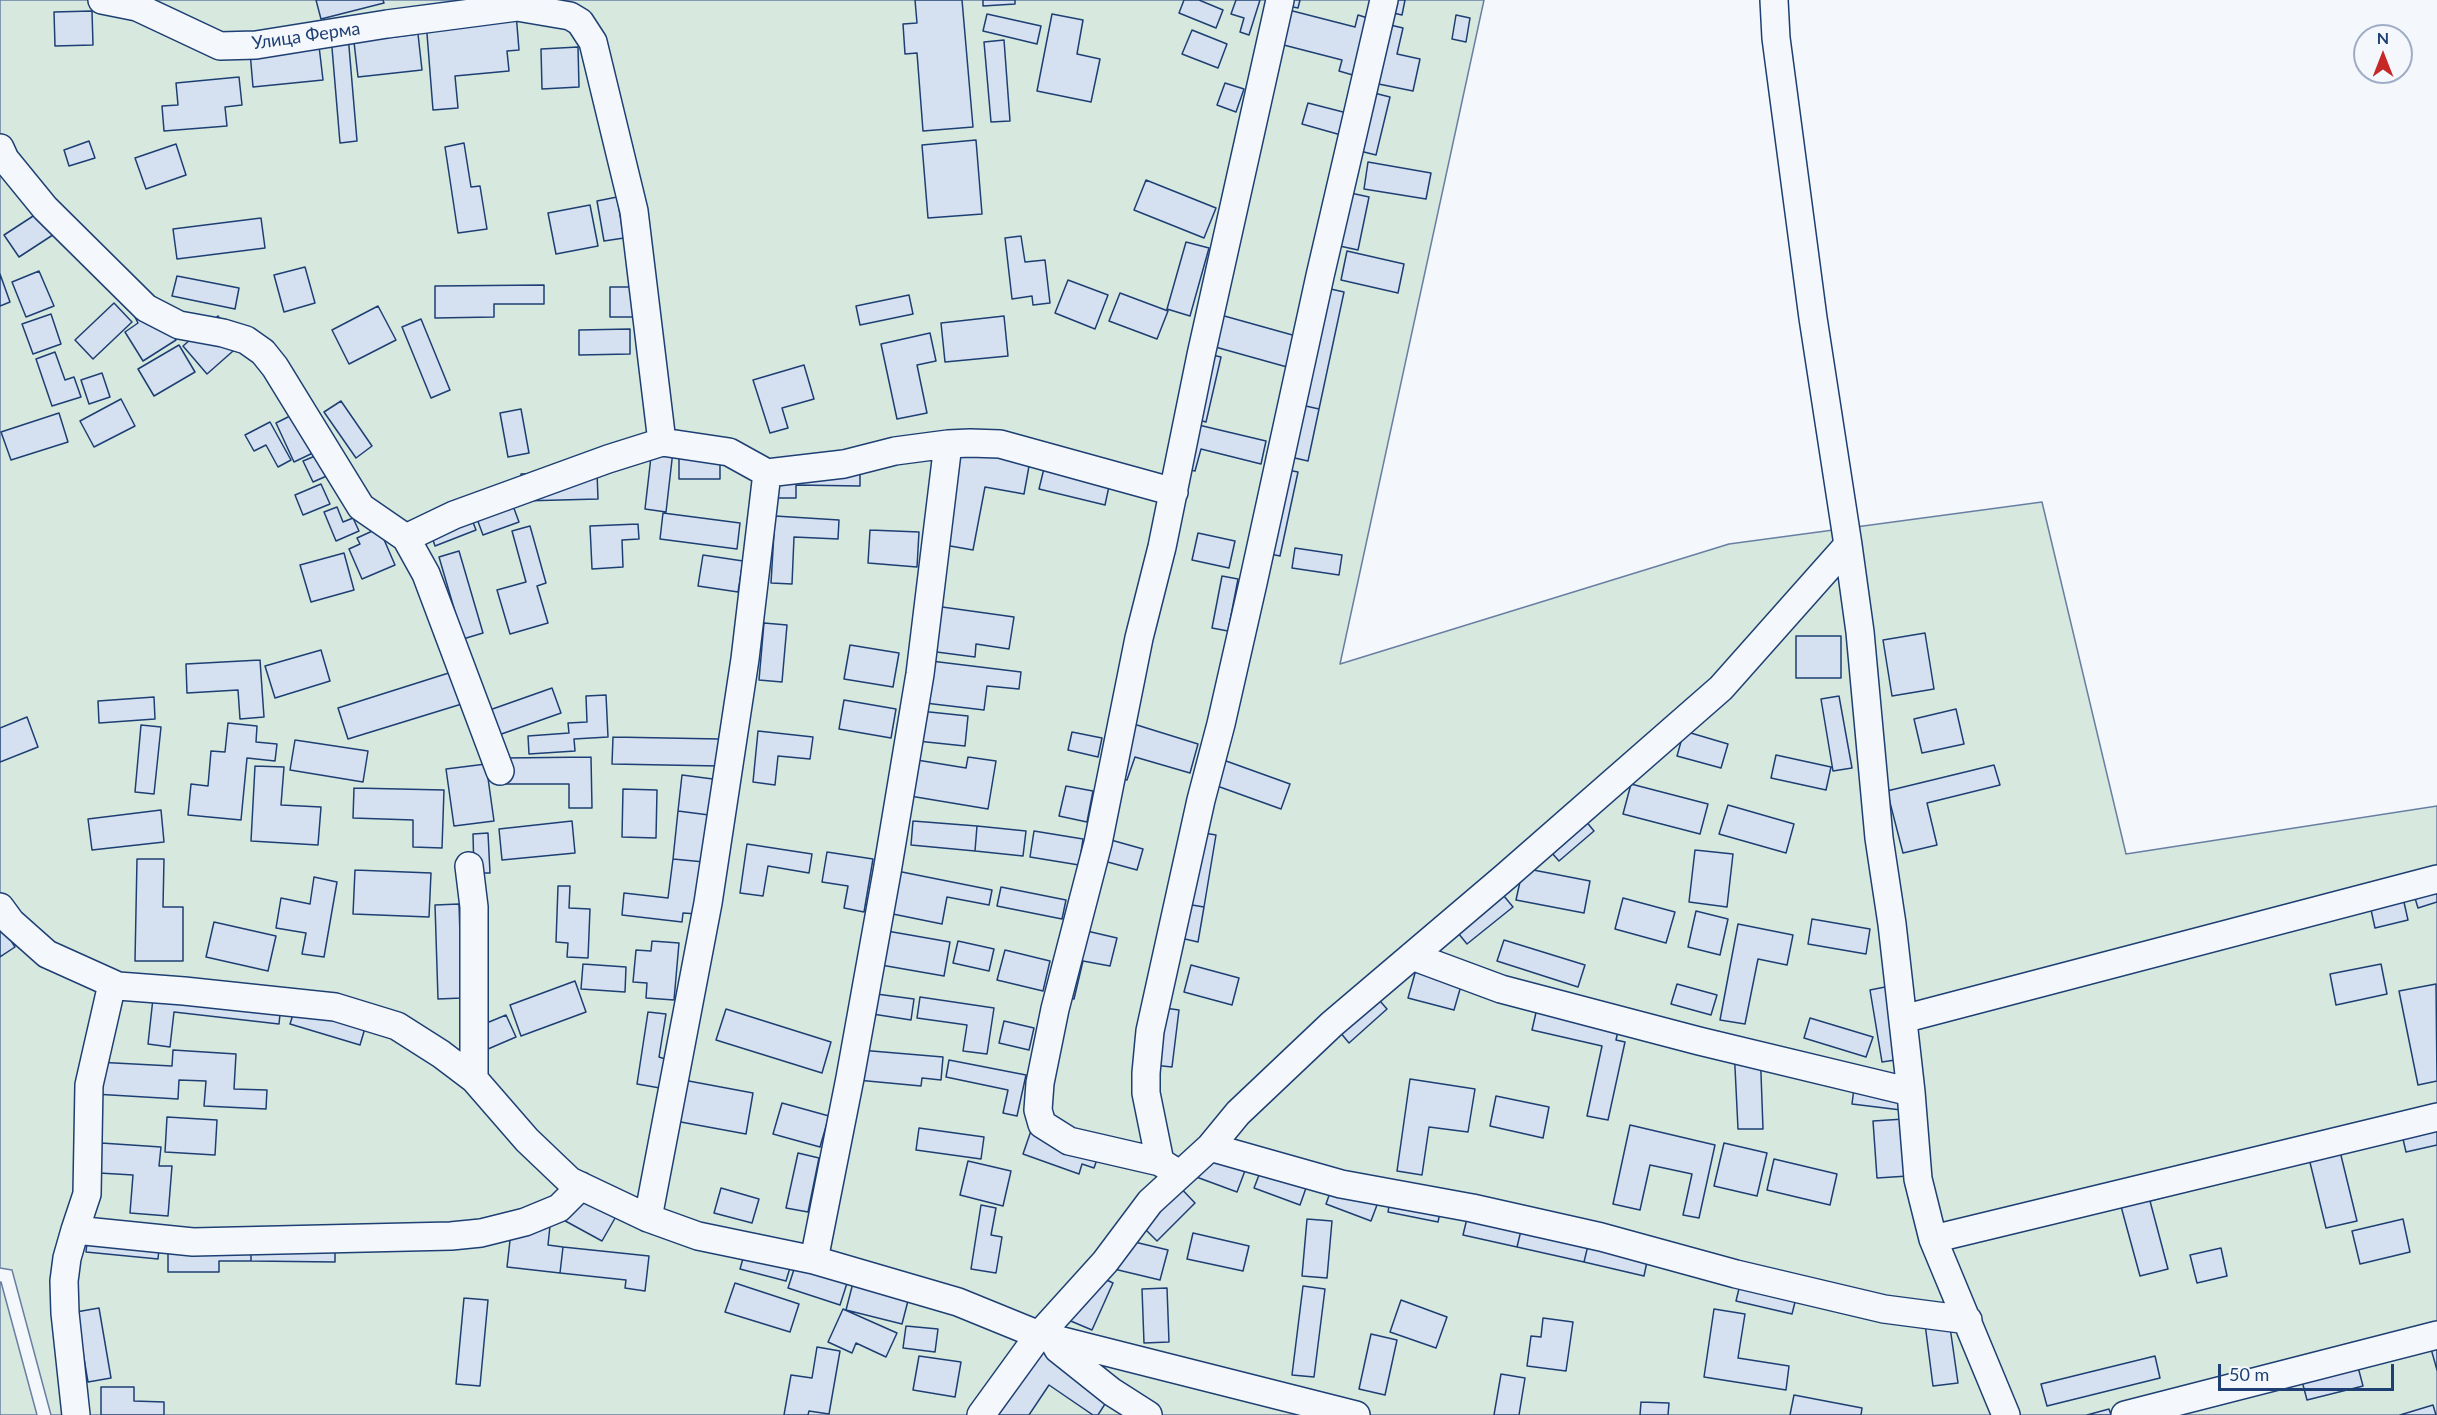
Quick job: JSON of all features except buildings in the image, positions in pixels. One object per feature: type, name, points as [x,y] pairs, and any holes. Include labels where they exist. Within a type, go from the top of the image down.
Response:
[{"type":"street","name":"Улица Ферма","points":[[102,0],[137,7],[220,46],[256,45],[517,4],[570,16],[580,22],[593,42],[634,212],[662,442]]},
{"type":"street","points":[[1170,1168],[1069,1141],[1042,1124],[1038,1110],[1040,1083],[1056,1009],[1098,843],[1139,638],[1149,606],[1203,344],[1280,0]]},
{"type":"street","points":[[1170,1168],[1146,1093],[1150,1030],[1200,800],[1221,724],[1320,276],[1384,0]]},
{"type":"street","points":[[1774,0],[1776,38],[1813,318],[1860,632],[1877,815],[1903,1018],[1918,1179],[1933,1239],[2006,1415]]},
{"type":"street","points":[[0,148],[5,159],[45,208],[147,308],[179,325],[223,333],[246,340],[262,352],[275,367],[361,507],[406,538],[426,574],[500,771]]},
{"type":"street","points":[[406,538],[454,515],[608,459],[662,442],[729,452],[767,473],[844,464],[895,452],[948,444],[1000,444],[1174,492]]},
{"type":"street","points":[[814,1260],[850,1078],[920,674],[948,444]]},
{"type":"street","points":[[648,1218],[708,903],[745,659],[767,473]]},
{"type":"street","points":[[981,1415],[1105,1262],[1150,1202],[1170,1168],[1210,1147],[1238,1113],[1294,1059],[1720,688],[1848,545]]},
{"type":"street","points":[[469,866],[474,907],[474,1079]]},
{"type":"street","points":[[1903,1018],[2437,879]]},
{"type":"street","points":[[0,907],[11,922],[47,954],[118,986],[184,990],[336,1007],[398,1026],[474,1079],[527,1140],[570,1181],[648,1218],[698,1236],[814,1260],[958,1302],[1045,1337],[1356,1415]]},
{"type":"street","points":[[1412,956],[1501,988],[1709,1044],[1911,1092]]},
{"type":"street","points":[[76,1415],[64,1281],[67,1258],[87,1194],[89,1085],[112,984]]},
{"type":"street","points":[[1933,1239],[2437,1116]]},
{"type":"street","points":[[1210,1147],[1341,1184],[1472,1208],[1600,1237],[1736,1274],[1884,1310],[1968,1320]]},
{"type":"street","points":[[75,1230],[194,1242],[451,1236],[481,1233],[525,1222],[559,1208],[581,1186]]},
{"type":"street","points":[[2125,1415],[2437,1335]]},
{"type":"street","points":[[1045,1337],[1112,1392],[1148,1415]]},
{"type":"shaded area","points":[[0,0],[1484,0],[1340,664],[1729,544],[2042,502],[2126,854],[2437,806],[2437,1415],[51,1415],[12,1270],[0,1268]]},
{"type":"shaded area","points":[[1,1282],[37,1415],[0,1415]]}]
